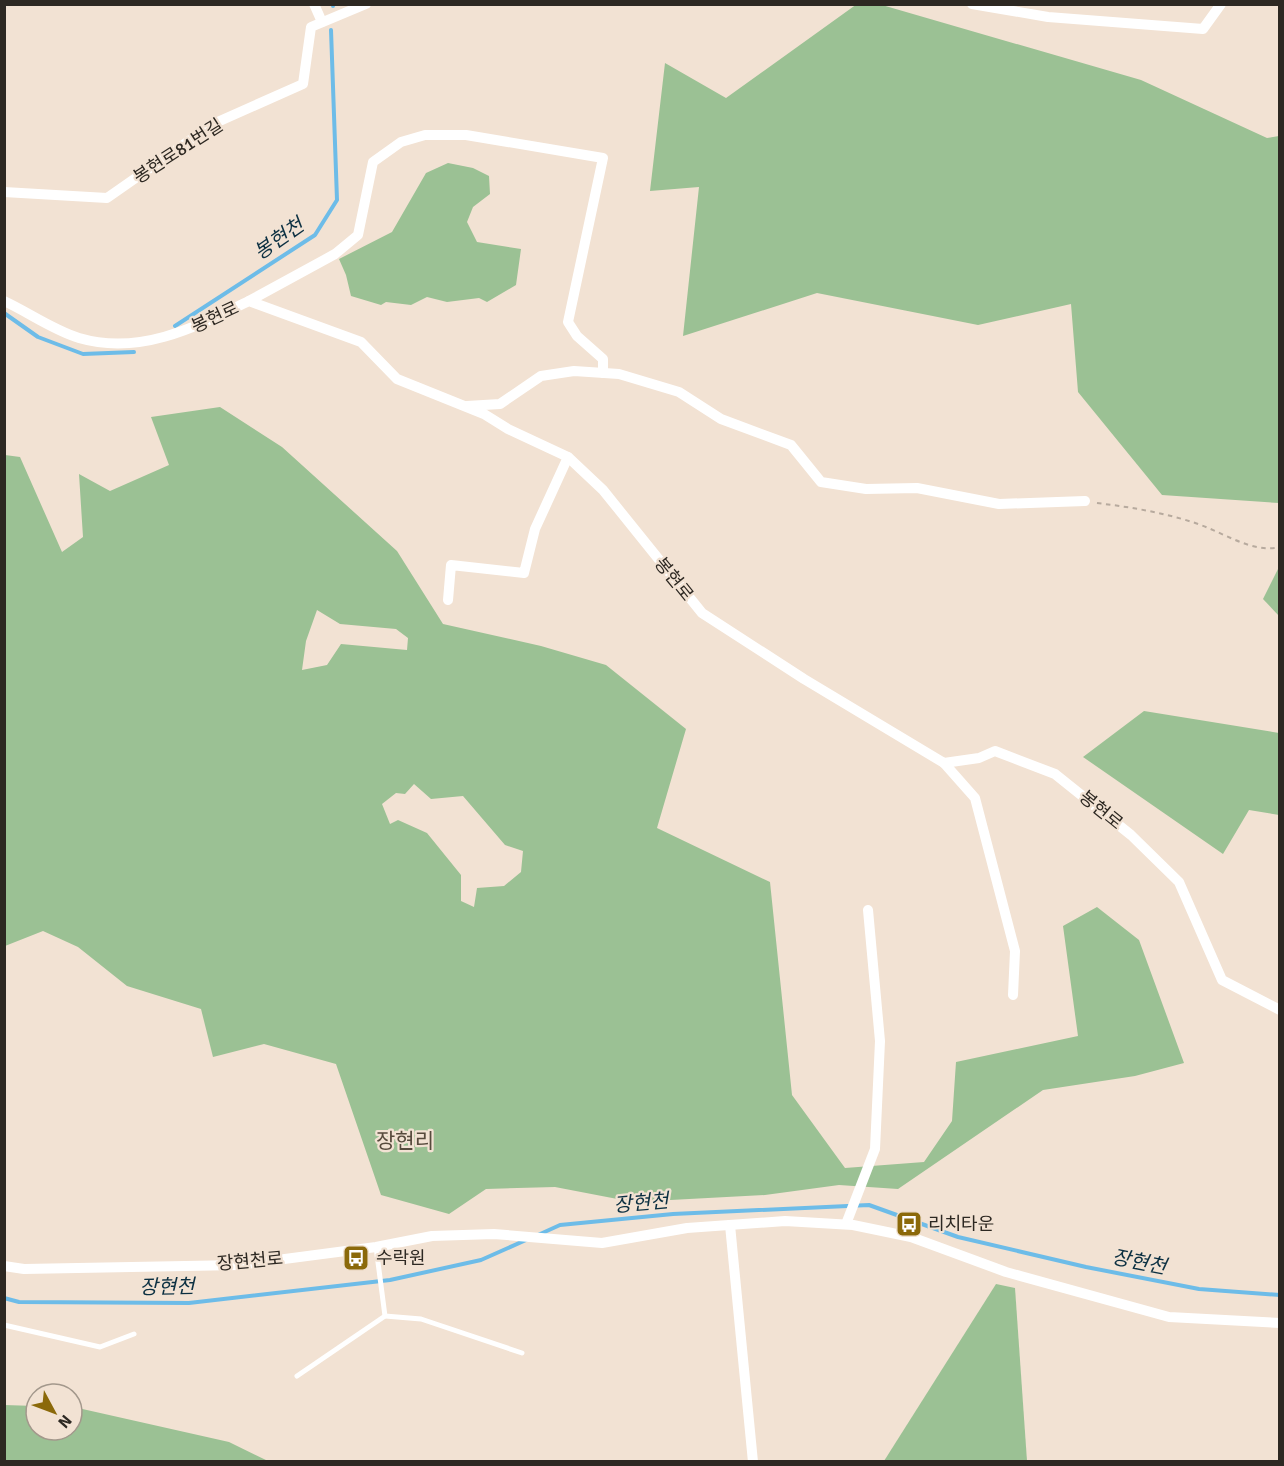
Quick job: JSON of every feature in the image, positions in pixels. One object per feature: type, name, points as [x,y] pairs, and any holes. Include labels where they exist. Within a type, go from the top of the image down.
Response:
[{"type":"street","points":[[314,4],[322,22],[366,4]]},
{"type":"street","points":[[972,4],[1048,17],[1203,29],[1221,4]]},
{"type":"street","points":[[1048,17],[1053,4]]},
{"type":"street","name":"봉현로81번길","points":[[4,192],[107,198],[213,124],[303,84],[311,27],[322,22]]},
{"type":"street","points":[[249,302],[335,254],[357,235],[373,162],[401,142],[425,135],[466,135],[603,158],[568,322],[577,336],[603,359],[603,373]]},
{"type":"street","name":"봉현로","points":[[4,301],[78,338],[117,344],[182,333],[249,302],[361,342],[398,379],[484,414],[508,429],[568,457],[603,490],[702,613],[804,679],[944,763],[979,758],[995,751],[1055,774],[1131,835],[1179,882],[1222,980],[1280,1010]]},
{"type":"street","points":[[461,406],[500,404],[541,376],[574,370],[619,374],[679,392],[721,419],[791,445],[821,483],[866,489],[917,488],[999,504],[1085,501]]},
{"type":"street","points":[[448,600],[451,565],[524,573],[535,529],[568,457]]},
{"type":"street","points":[[944,763],[975,798],[1015,951],[1013,995]]},
{"type":"street","points":[[848,1219],[875,1149],[880,1041],[868,910]]},
{"type":"street","name":"장현천로","points":[[4,1266],[24,1269],[239,1264],[376,1247],[432,1236],[494,1234],[602,1243],[687,1228],[848,1219],[911,1238],[1006,1272],[1169,1317],[1280,1323]]},
{"type":"street","points":[[730,1225],[753,1461]]},
{"type":"lane","points":[[376,1247],[385,1316]]},
{"type":"lane","points":[[297,1376],[385,1316],[421,1319],[522,1353]]},
{"type":"lane","points":[[4,1325],[100,1347],[134,1334]]},
{"type":"path","points":[[1085,501],[1136,508],[1193,522],[1266,550],[1280,547]]},
{"type":"green space","points":[[857,4],[882,5],[1141,80],[1267,138],[1279,136],[1279,503],[1162,495],[1078,392],[1071,304],[978,325],[817,293],[683,336],[699,187],[650,191],[665,63],[726,98]]},
{"type":"green space","points":[[448,163],[473,168],[489,176],[490,194],[473,207],[467,222],[477,242],[521,249],[516,285],[487,302],[479,298],[447,302],[427,297],[411,305],[386,302],[381,305],[351,296],[339,259],[392,232],[426,173]]},
{"type":"green space","points":[[220,407],[282,447],[397,551],[443,624],[541,646],[606,665],[686,729],[657,828],[770,882],[792,1095],[845,1168],[924,1162],[952,1121],[956,1062],[1078,1036],[1063,926],[1097,907],[1139,940],[1184,1063],[1135,1076],[1043,1090],[898,1189],[839,1185],[765,1195],[633,1202],[555,1187],[486,1189],[449,1214],[381,1195],[336,1064],[264,1044],[213,1057],[201,1009],[127,986],[78,947],[43,931],[5,946],[5,455],[20,457],[62,552],[83,537],[79,474],[110,491],[169,465],[151,417]],"holes":[[[317,610],[340,624],[396,629],[408,638],[407,650],[341,644],[327,665],[302,670],[306,641]],[[414,784],[431,799],[463,796],[505,845],[523,851],[521,872],[504,886],[477,888],[474,907],[461,901],[461,875],[427,833],[398,820],[390,824],[382,804],[396,793],[405,794]]]},
{"type":"green space","points":[[1279,567],[1280,616],[1263,599]]},
{"type":"green space","points":[[1144,711],[1279,733],[1279,815],[1249,810],[1223,854],[1083,757]]},
{"type":"green space","points":[[996,1284],[1015,1288],[1027,1461],[884,1461]]},
{"type":"green space","points":[[4,1405],[24,1406],[24,1442],[84,1442],[84,1409],[229,1442],[268,1461],[5,1461]]},
{"type":"waterway","name":"봉현천","points":[[175,326],[315,235],[337,200],[331,30]]},
{"type":"waterway","name":"봉현천","points":[[4,313],[38,337],[83,354],[134,352]]},
{"type":"waterway","name":"장현천","points":[[538,1235],[560,1225],[673,1214],[869,1205],[958,1237],[1086,1267],[1199,1289],[1280,1295]]},
{"type":"waterway","name":"장현천","points":[[4,1298],[19,1302],[189,1303],[390,1280],[481,1260],[526,1240]]},
{"type":"place","name":"리치타운","points":[[909,1224]]},
{"type":"place","name":"수락원","points":[[356,1258]]},
{"type":"district","name":"장현리","points":[[405,1141]]}]
